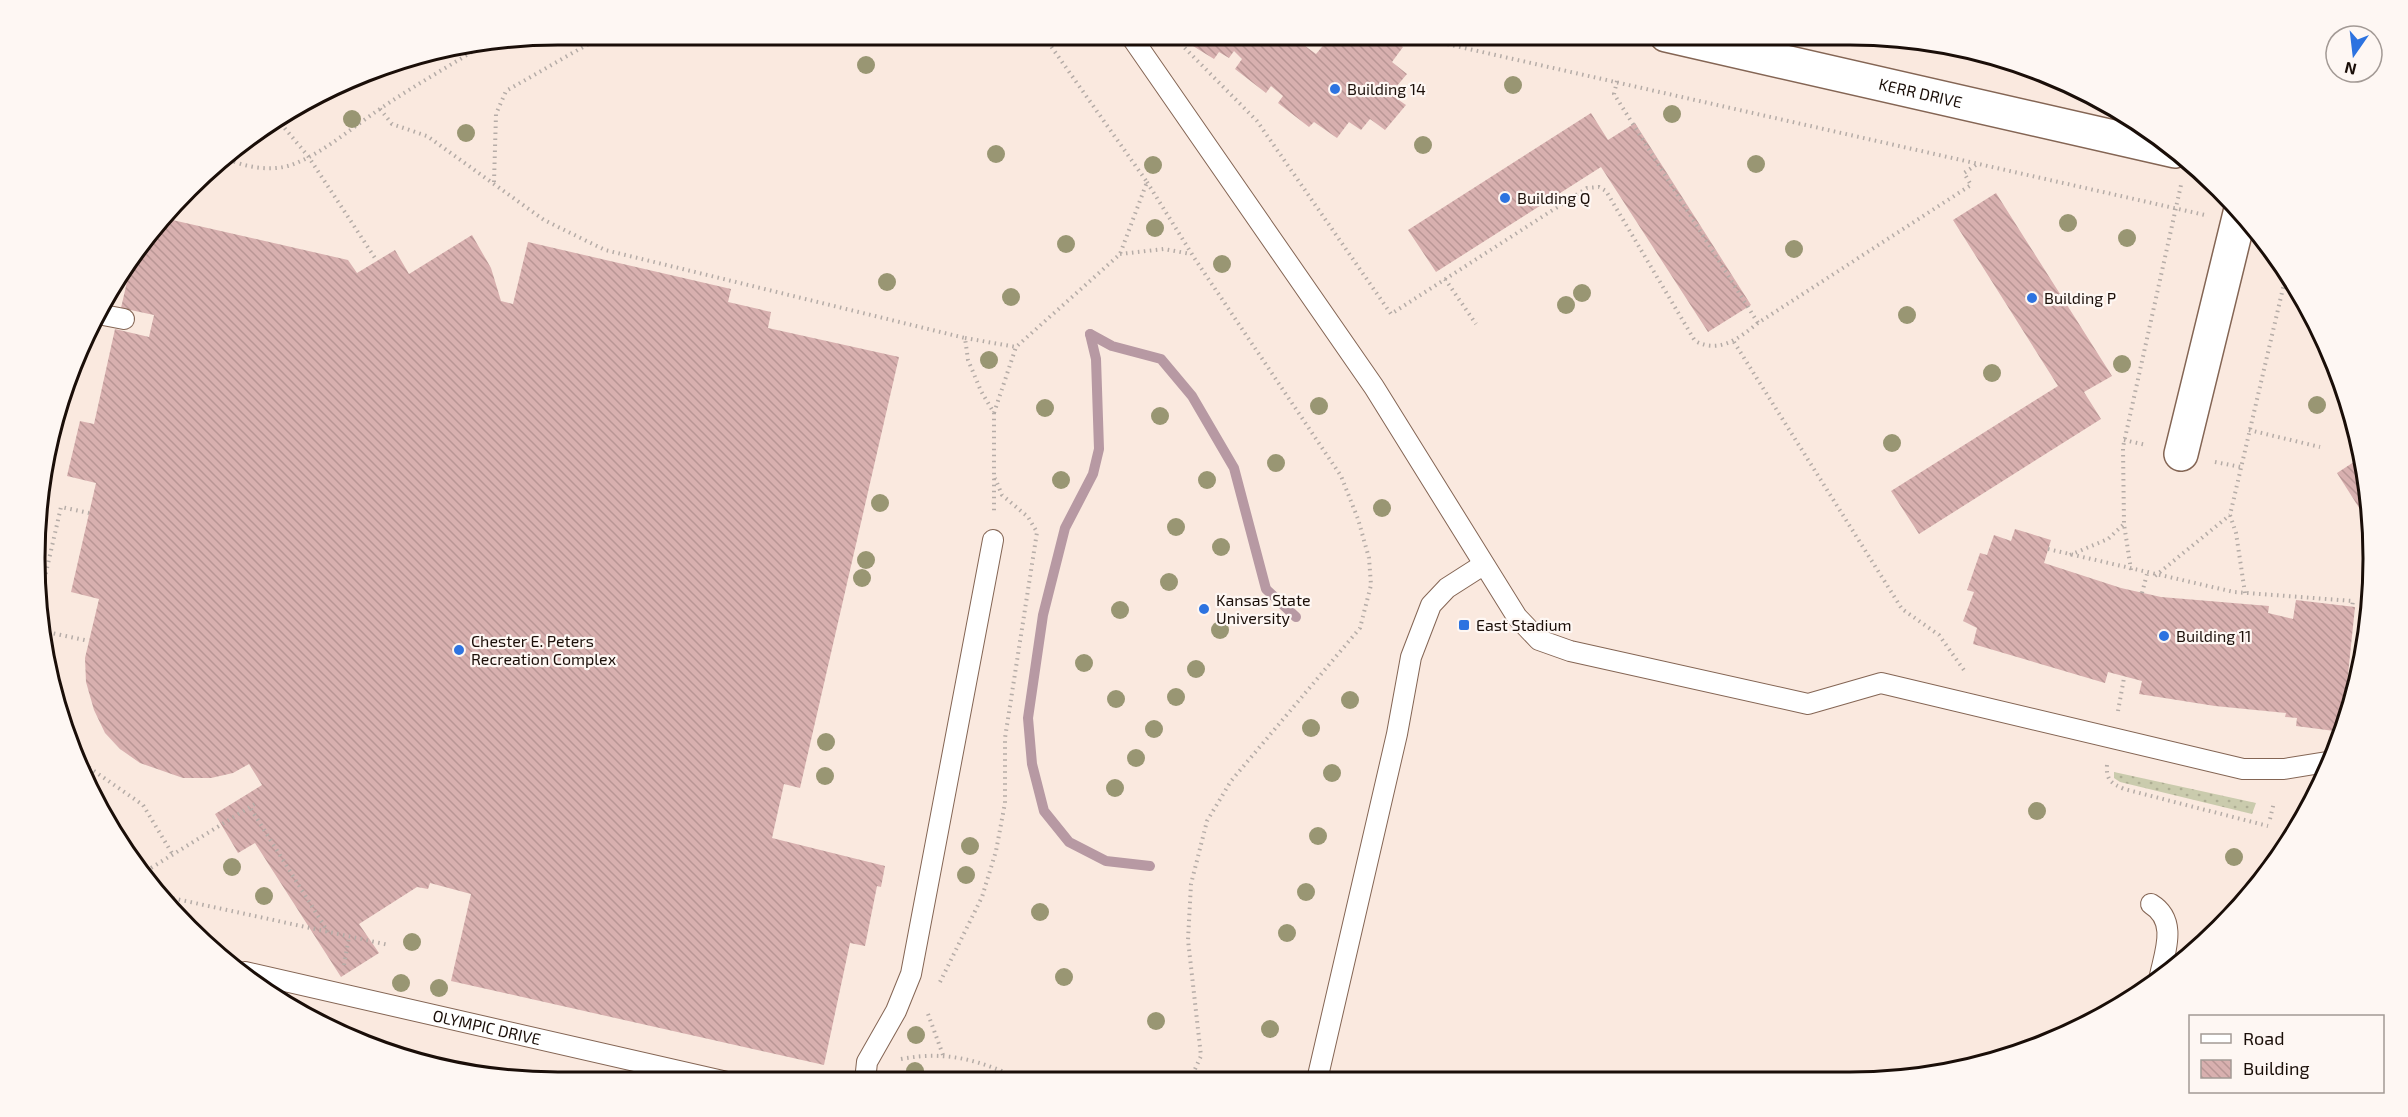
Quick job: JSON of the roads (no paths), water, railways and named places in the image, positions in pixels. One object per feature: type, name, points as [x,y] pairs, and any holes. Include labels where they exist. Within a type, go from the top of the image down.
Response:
[{"type":"street","name":"KERR DRIVE","points":[[1709,45],[2179,165]]},
{"type":"street","points":[[2181,454],[2238,222]]},
{"type":"lane","points":[[1138,45],[1374,387],[1517,617],[1539,640],[1570,651],[1808,704],[1881,683],[2242,769],[2284,769],[2320,763]]},
{"type":"lane","points":[[106,316],[124,319]]},
{"type":"lane","points":[[861,1072],[896,1011],[911,974],[993,540]]},
{"type":"lane","points":[[1319,1072],[1417,640],[1431,605],[1447,588],[1483,565]]},
{"type":"lane","points":[[2151,904],[2164,916],[2169,929],[2161,967]]},
{"type":"lane","name":"OLYMPIC DRIVE","points":[[259,975],[683,1072]]},
{"type":"waterway","points":[[1090,334],[1096,359],[1099,449],[1093,474],[1065,528],[1043,615],[1028,718],[1032,764],[1044,811],[1069,842],[1106,861],[1150,866]]},
{"type":"waterway","points":[[1090,334],[1112,346],[1161,359],[1192,396],[1234,468],[1266,589],[1296,617]]},
{"type":"place","name":"Building 14","points":[[1335,89]]},
{"type":"place","name":"Building Q","points":[[1505,198]]},
{"type":"place","name":"Building P","points":[[2032,298]]},
{"type":"place","name":"Kansas State University","points":[[1204,609]]},
{"type":"place","name":"East Stadium","points":[[1464,625]]},
{"type":"place","name":"Building 11","points":[[2164,636]]},
{"type":"place","name":"Chester E. Peters Recreation Complex","points":[[459,650]]}]
